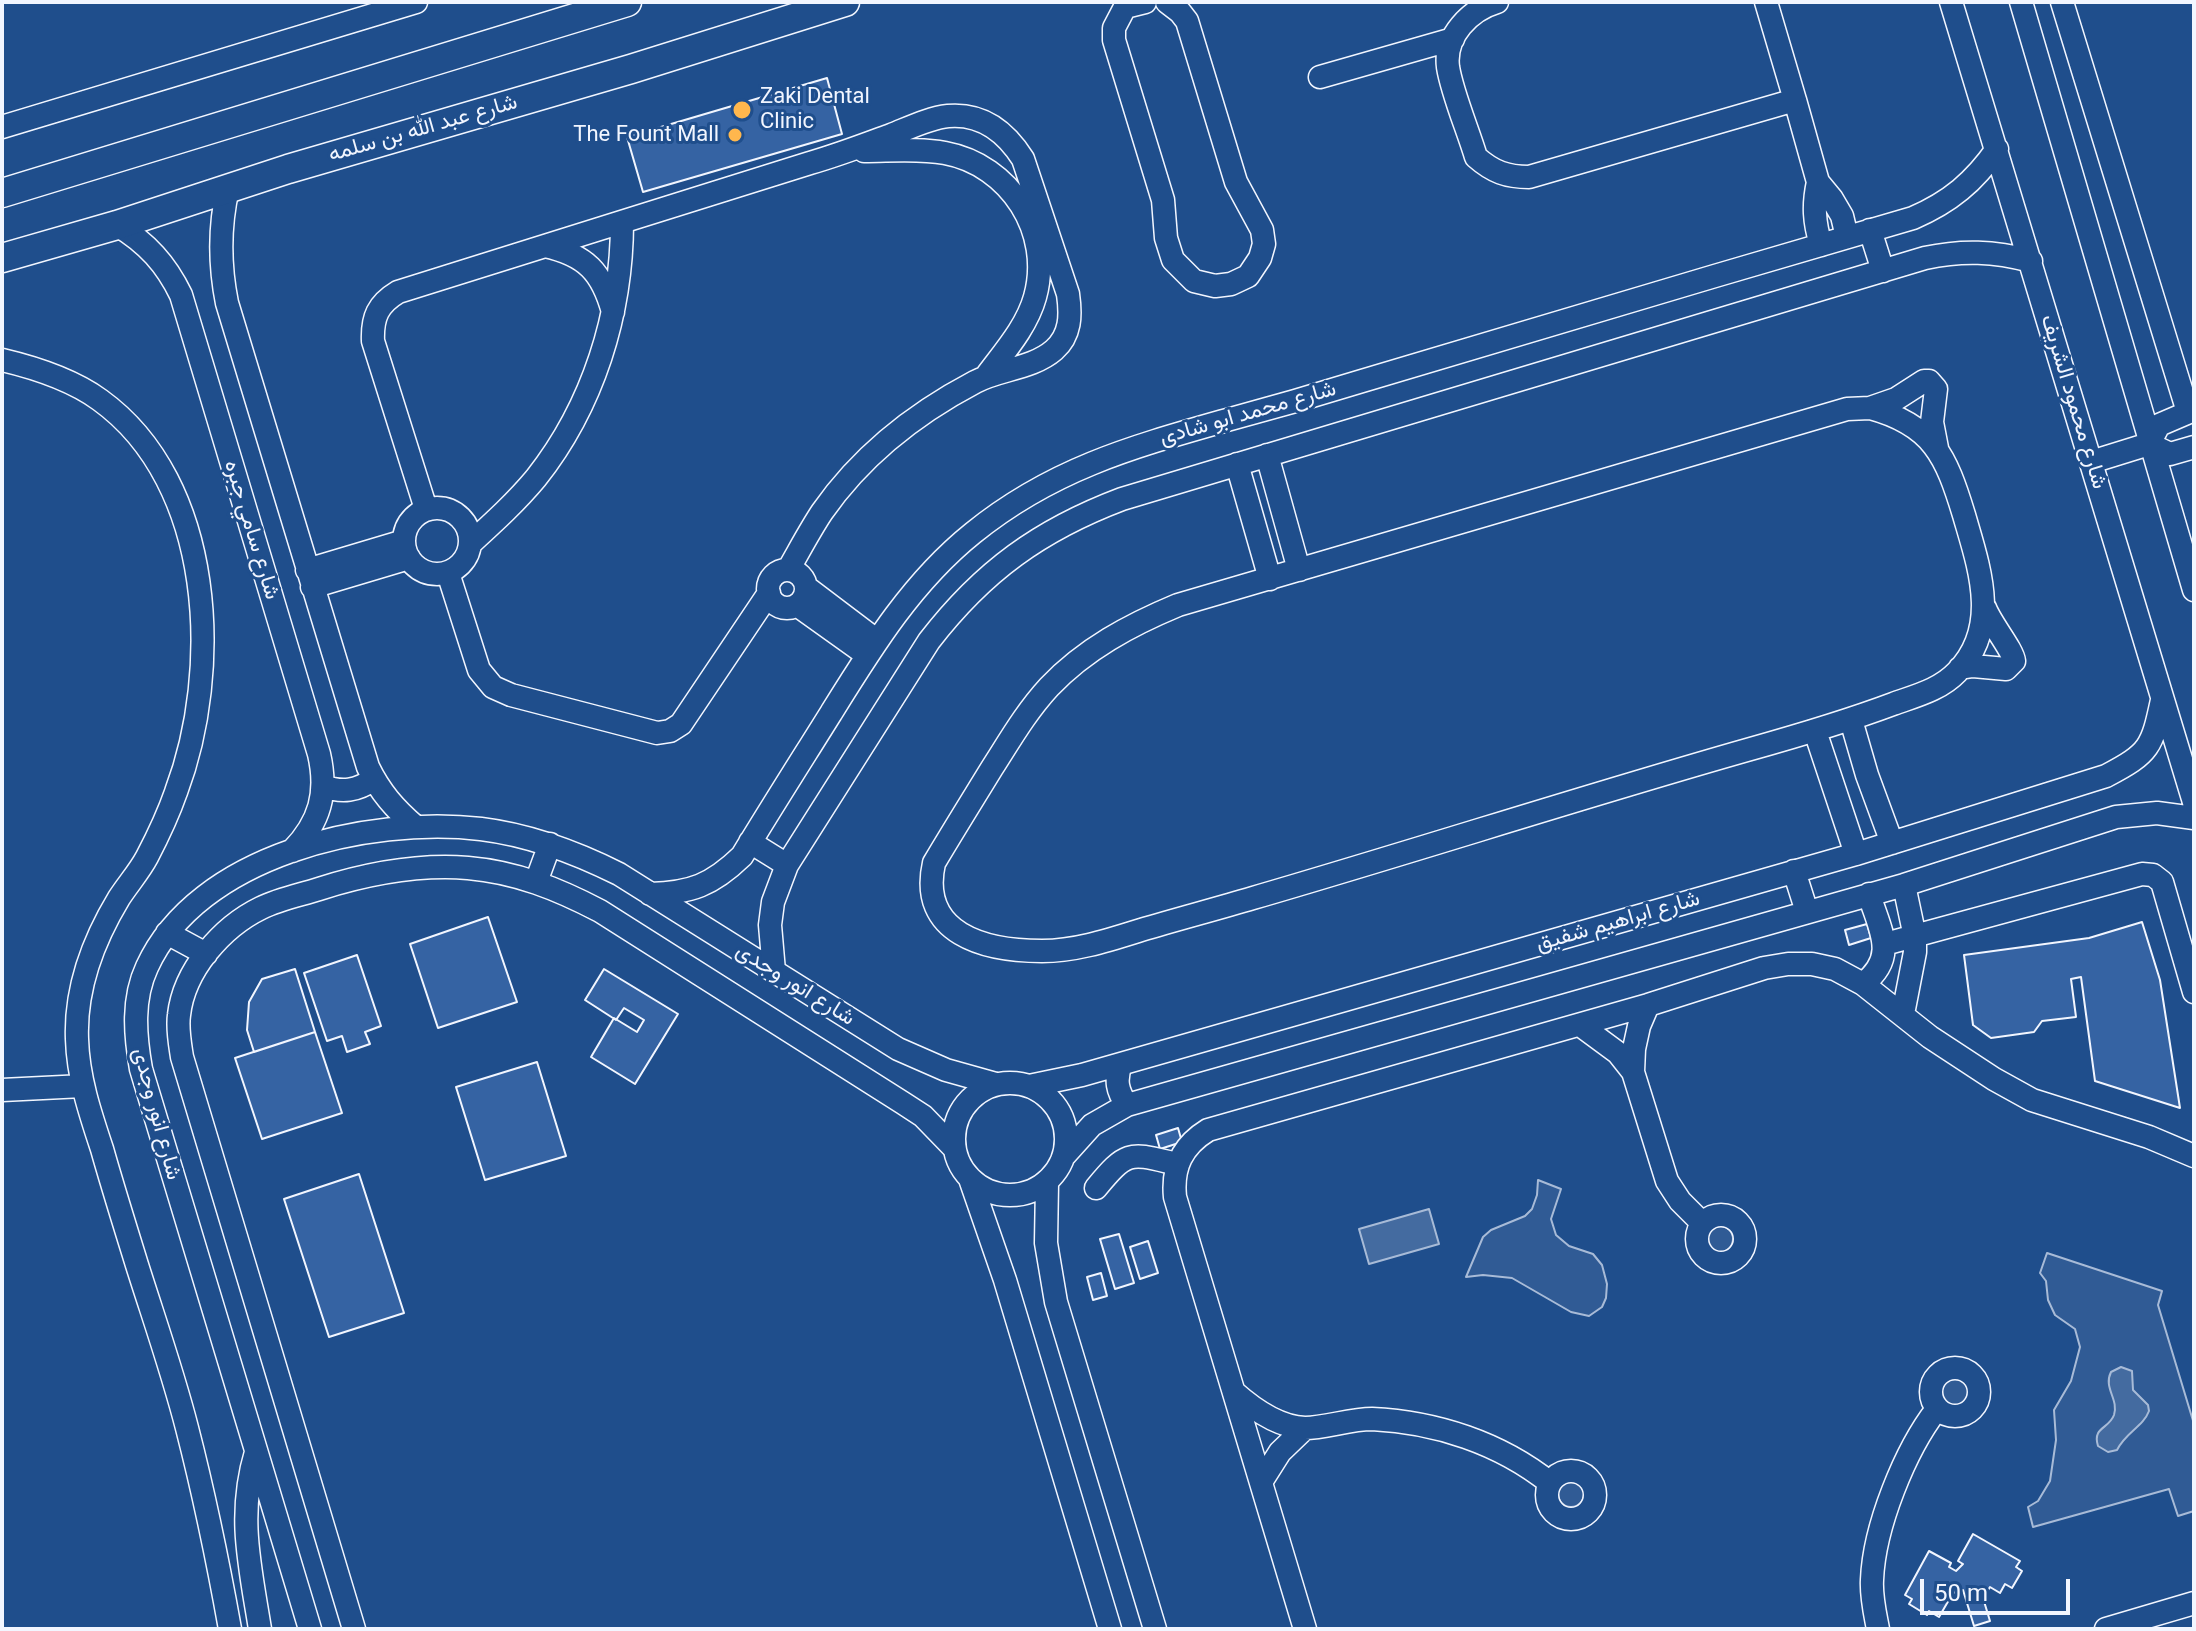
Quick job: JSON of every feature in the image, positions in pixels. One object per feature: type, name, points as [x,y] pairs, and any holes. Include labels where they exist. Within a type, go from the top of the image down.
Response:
[{"type":"main road","points":[[2,193],[627,2]]},
{"type":"main road","name":"شارع عبد الله بن سلمه","points":[[2,258],[117,225],[765,14],[845,2]]},
{"type":"street","points":[[2,127],[416,2]]},
{"type":"street","points":[[1131,4],[1114,28],[1114,40],[1163,200],[1169,250],[1177,267],[1194,281],[1215,286],[1231,284],[1248,276],[1260,258],[1264,244],[1262,230],[1236,182],[1187,21],[1167,2]]},
{"type":"street","points":[[1497,2],[1470,15],[1458,29],[1448,65],[1476,157],[1488,167],[1515,177],[1529,177],[1795,100]]},
{"type":"street","points":[[1766,2],[1818,182],[1842,216],[1847,237]]},
{"type":"street","name":"شارع محمود الشريف","points":[[1951,2],[2194,802]]},
{"type":"street","points":[[2021,2],[2194,590]]},
{"type":"street","points":[[2062,2],[2191,411],[2159,425],[2149,444]]},
{"type":"street","points":[[1320,77],[1453,39]]},
{"type":"street","points":[[426,509],[373,341],[372,326],[377,312],[385,300],[398,292],[851,151],[948,116],[984,122],[1000,131],[1013,143],[1023,159],[1068,294],[1071,314],[1066,333],[1055,349],[1038,361],[987,375],[950,394],[880,446],[822,512],[788,570],[772,577],[769,593],[681,724],[670,731],[657,733],[511,695],[493,687],[476,664],[448,573]]},
{"type":"street","name":"شارع محمد ابو شادى","points":[[650,894],[676,893],[701,886],[723,874],[742,856],[871,648],[910,595],[940,562],[973,533],[1021,499],[1086,464],[1128,448],[1290,403],[1939,207],[1971,182],[1997,149]]},
{"type":"street","points":[[851,151],[943,152],[966,158],[1007,185],[1022,204],[1039,249],[1035,297],[1026,320],[987,375]]},
{"type":"street","points":[[1818,182],[1814,204],[1821,245]]},
{"type":"street","name":"شارع سامي جبره","points":[[228,188],[220,257],[227,303],[359,742],[374,779],[396,810],[416,827]]},
{"type":"street","points":[[471,543],[526,489],[562,440],[584,400],[601,357],[613,312],[621,266],[622,222]]},
{"type":"street","name":"شارع سامي جبره","points":[[117,225],[149,247],[162,261],[173,278],[186,312],[319,754],[323,786],[317,817],[307,836],[292,851]]},
{"type":"street","points":[[1870,230],[1883,271]]},
{"type":"street","points":[[544,246],[583,260],[597,274],[608,292],[613,312]]},
{"type":"street","name":"شارع محمد ابو شادى","points":[[774,971],[770,925],[773,902],[787,865],[929,641],[974,588],[1028,544],[1089,511],[1883,271],[1951,252],[1992,252],[2031,261]]},
{"type":"street","points":[[186,312],[205,301],[227,303]]},
{"type":"street","points":[[2,360],[53,375],[77,387],[101,400],[133,430],[162,471],[185,520],[199,579],[203,633],[201,672],[189,750],[163,824],[146,860],[107,918],[87,965],[77,1013],[77,1038],[83,1086],[186,1424],[230,1629]]},
{"type":"street","points":[[1960,668],[2006,669],[2014,661],[1984,606],[1964,514],[1937,449],[1932,422],[1936,389],[1929,381],[1919,383],[1896,399],[1870,408],[1847,409],[1178,605],[1143,620],[1109,638],[1078,660],[1025,715],[934,863],[930,879],[932,896],[937,911],[947,925],[960,935],[977,941],[1018,949],[1066,949],[1090,945],[1815,731],[1939,687],[1960,668],[1979,638],[1984,606]]},
{"type":"street","points":[[1870,408],[1896,415],[1919,429],[1937,449]]},
{"type":"street","points":[[2091,462],[2149,444],[2170,454],[2194,447]]},
{"type":"street","points":[[1267,455],[1299,570]]},
{"type":"street","points":[[1237,464],[1270,579]]},
{"type":"street","points":[[426,509],[452,511],[462,518],[469,530],[471,543],[467,556],[459,566],[448,573],[426,572],[407,550],[407,528],[414,517],[426,509]]},
{"type":"street","points":[[310,578],[407,550]]},
{"type":"street","points":[[769,593],[780,607],[792,608],[802,596],[800,575],[788,570]]},
{"type":"street","points":[[802,596],[871,648]]},
{"type":"street","name":"شارع ابراهيم شفيق","points":[[1029,1086],[1121,1064],[1856,854],[2106,776],[2145,752],[2154,738],[2162,700]]},
{"type":"street","points":[[1851,720],[1892,843]]},
{"type":"street","points":[[1815,731],[1856,854]]},
{"type":"street","points":[[323,786],[355,789],[374,779]]},
{"type":"street","points":[[2073,787],[2080,796],[2084,810],[2084,827]]},
{"type":"street","name":"شارع ابراهيم شفيق","points":[[1065,1155],[1092,1125],[1127,1105],[1904,885],[2116,817],[2157,813],[2194,818]]},
{"type":"street","name":"شارع انور وجدى","points":[[310,1629],[141,1069],[135,1035],[137,1002],[146,969],[167,933],[188,909],[219,884],[292,851],[332,840],[416,827],[482,829],[550,844],[587,858],[650,894],[898,1049],[946,1070],[996,1084]]},
{"type":"street","points":[[750,842],[787,865]]},
{"type":"street","points":[[536,882],[550,844]]},
{"type":"street","name":"شارع انور وجدى","points":[[354,1629],[182,1057],[179,1014],[187,987],[206,954],[238,921],[262,907],[345,881],[435,867],[501,872],[536,882],[568,893],[600,911],[903,1103],[931,1124],[955,1149]]},
{"type":"street","points":[[1794,871],[1807,912]]},
{"type":"street","points":[[1885,944],[2126,877],[2153,875],[2162,882],[2168,897],[2194,992]]},
{"type":"street","points":[[1903,1014],[1913,971],[1915,937],[1904,885]]},
{"type":"street","points":[[1863,984],[1879,969],[1885,944],[1869,894]]},
{"type":"street","points":[[167,933],[206,954]]},
{"type":"street","points":[[1305,1629],[1175,1197],[1173,1183],[1177,1164],[1187,1146],[1197,1137],[1220,1125],[1580,1025],[1764,968],[1812,964],[1835,969],[1863,984],[1930,1037],[2032,1100],[2149,1137],[2194,1156]]},
{"type":"street","points":[[1648,1005],[1636,1038],[1633,1072],[1667,1181],[1680,1201],[1702,1223]]},
{"type":"street","points":[[1580,1025],[1609,1045],[1633,1072]]},
{"type":"street","points":[[1121,1064],[1118,1090],[1127,1105]]},
{"type":"street","points":[[1018,1083],[1044,1094],[1060,1114],[1067,1138],[1061,1165],[1047,1183],[1024,1194],[999,1195],[983,1189],[963,1170],[955,1149],[954,1132],[963,1109],[981,1091],[996,1084],[1018,1083]]},
{"type":"street","points":[[2,1090],[83,1086]]},
{"type":"street","points":[[1096,1188],[1119,1161],[1130,1156],[1177,1164]]},
{"type":"street","points":[[970,1179],[1005,1280],[1110,1629]]},
{"type":"street","points":[[1047,1183],[1046,1243],[1056,1302],[1155,1629]]},
{"type":"street","points":[[1234,1392],[1267,1415],[1305,1428],[1368,1419],[1446,1430],[1499,1450],[1550,1483]]},
{"type":"street","points":[[1878,1629],[1872,1583],[1878,1538],[1908,1454],[1937,1409]]},
{"type":"street","points":[[1261,1482],[1280,1452],[1305,1428]]},
{"type":"street","points":[[257,1451],[245,1501],[244,1526],[260,1629]]},
{"type":"street","points":[[2106,1629],[2194,1603]]},
{"type":"shaded area","points":[[1538,1180],[1561,1189],[1551,1219],[1556,1235],[1569,1246],[1593,1254],[1602,1265],[1607,1284],[1606,1298],[1602,1307],[1589,1316],[1571,1312],[1512,1278],[1466,1277],[1483,1237],[1491,1230],[1525,1216],[1532,1209]]},
{"type":"shaded area","points":[[1429,1209],[1439,1244],[1369,1264],[1359,1229]]},
{"type":"shaded area","points":[[1720,1226],[1730,1229],[1733,1239],[1730,1249],[1720,1252],[1710,1249],[1707,1239],[1710,1229]]},
{"type":"shaded area","points":[[2047,1253],[2162,1291],[2158,1305],[2194,1424],[2194,1511],[2178,1516],[2169,1489],[2033,1527],[2028,1507],[2038,1501],[2050,1481],[2056,1440],[2054,1410],[2071,1381],[2080,1347],[2075,1329],[2055,1315],[2048,1300],[2046,1281],[2040,1273]]},
{"type":"shaded area","points":[[2121,1367],[2132,1371],[2133,1390],[2148,1405],[2149,1411],[2117,1450],[2108,1452],[2098,1446],[2097,1435],[2114,1415],[2115,1404],[2109,1378],[2111,1372]]},
{"type":"shaded area","points":[[1955,1379],[1965,1382],[1968,1392],[1965,1402],[1955,1405],[1945,1402],[1942,1392],[1945,1382]]},
{"type":"shaded area","points":[[1571,1481],[1581,1484],[1584,1494],[1581,1504],[1571,1507],[1561,1504],[1558,1494],[1561,1484]]},
{"type":"building","name":"The Fount Mall","points":[[827,78],[842,134],[643,192],[627,137]]},
{"type":"building","points":[[488,917],[517,1002],[438,1028],[410,944]]},
{"type":"building","points":[[2142,922],[2160,980],[2180,1108],[2095,1081],[2081,977],[2071,979],[2076,1017],[2042,1021],[2034,1032],[1991,1038],[1973,1025],[1964,955],[2089,938]]},
{"type":"building","points":[[1867,924],[1871,938],[1849,945],[1845,930]]},
{"type":"building","points":[[357,955],[381,1026],[365,1032],[370,1044],[347,1052],[342,1036],[327,1041],[304,973]]},
{"type":"building","points":[[295,969],[315,1032],[254,1052],[247,1030],[249,1002],[262,979]]},
{"type":"building","points":[[604,969],[678,1014],[635,1084],[591,1057],[614,1019],[585,1000]],"holes":[[[624,1008],[644,1020],[637,1032],[616,1019]]]},
{"type":"building","points":[[315,1032],[342,1113],[262,1139],[235,1058]]},
{"type":"building","points":[[537,1062],[566,1156],[485,1180],[456,1087]]},
{"type":"building","points":[[1178,1128],[1182,1142],[1160,1149],[1156,1135]]},
{"type":"building","points":[[359,1174],[404,1313],[329,1337],[284,1199]]},
{"type":"building","points":[[1119,1234],[1134,1283],[1115,1289],[1100,1239]]},
{"type":"building","points":[[1148,1241],[1158,1273],[1140,1279],[1130,1247]]},
{"type":"building","points":[[1101,1273],[1107,1296],[1093,1300],[1087,1277]]},
{"type":"building","points":[[1973,1534],[2020,1561],[2016,1567],[2022,1571],[2012,1588],[2005,1584],[2000,1593],[1990,1587],[1983,1598],[1990,1621],[1974,1626],[1963,1590],[1953,1593],[1939,1617],[1929,1611],[1927,1615],[1909,1604],[1912,1599],[1905,1595],[1929,1551],[1951,1563],[1949,1567],[1956,1571],[1963,1564],[1958,1561]]},
{"type":"place","name":"Zaki Dental Clinic","points":[[742,110]]},
{"type":"place","name":"The Fount Mall","points":[[735,135]]}]
